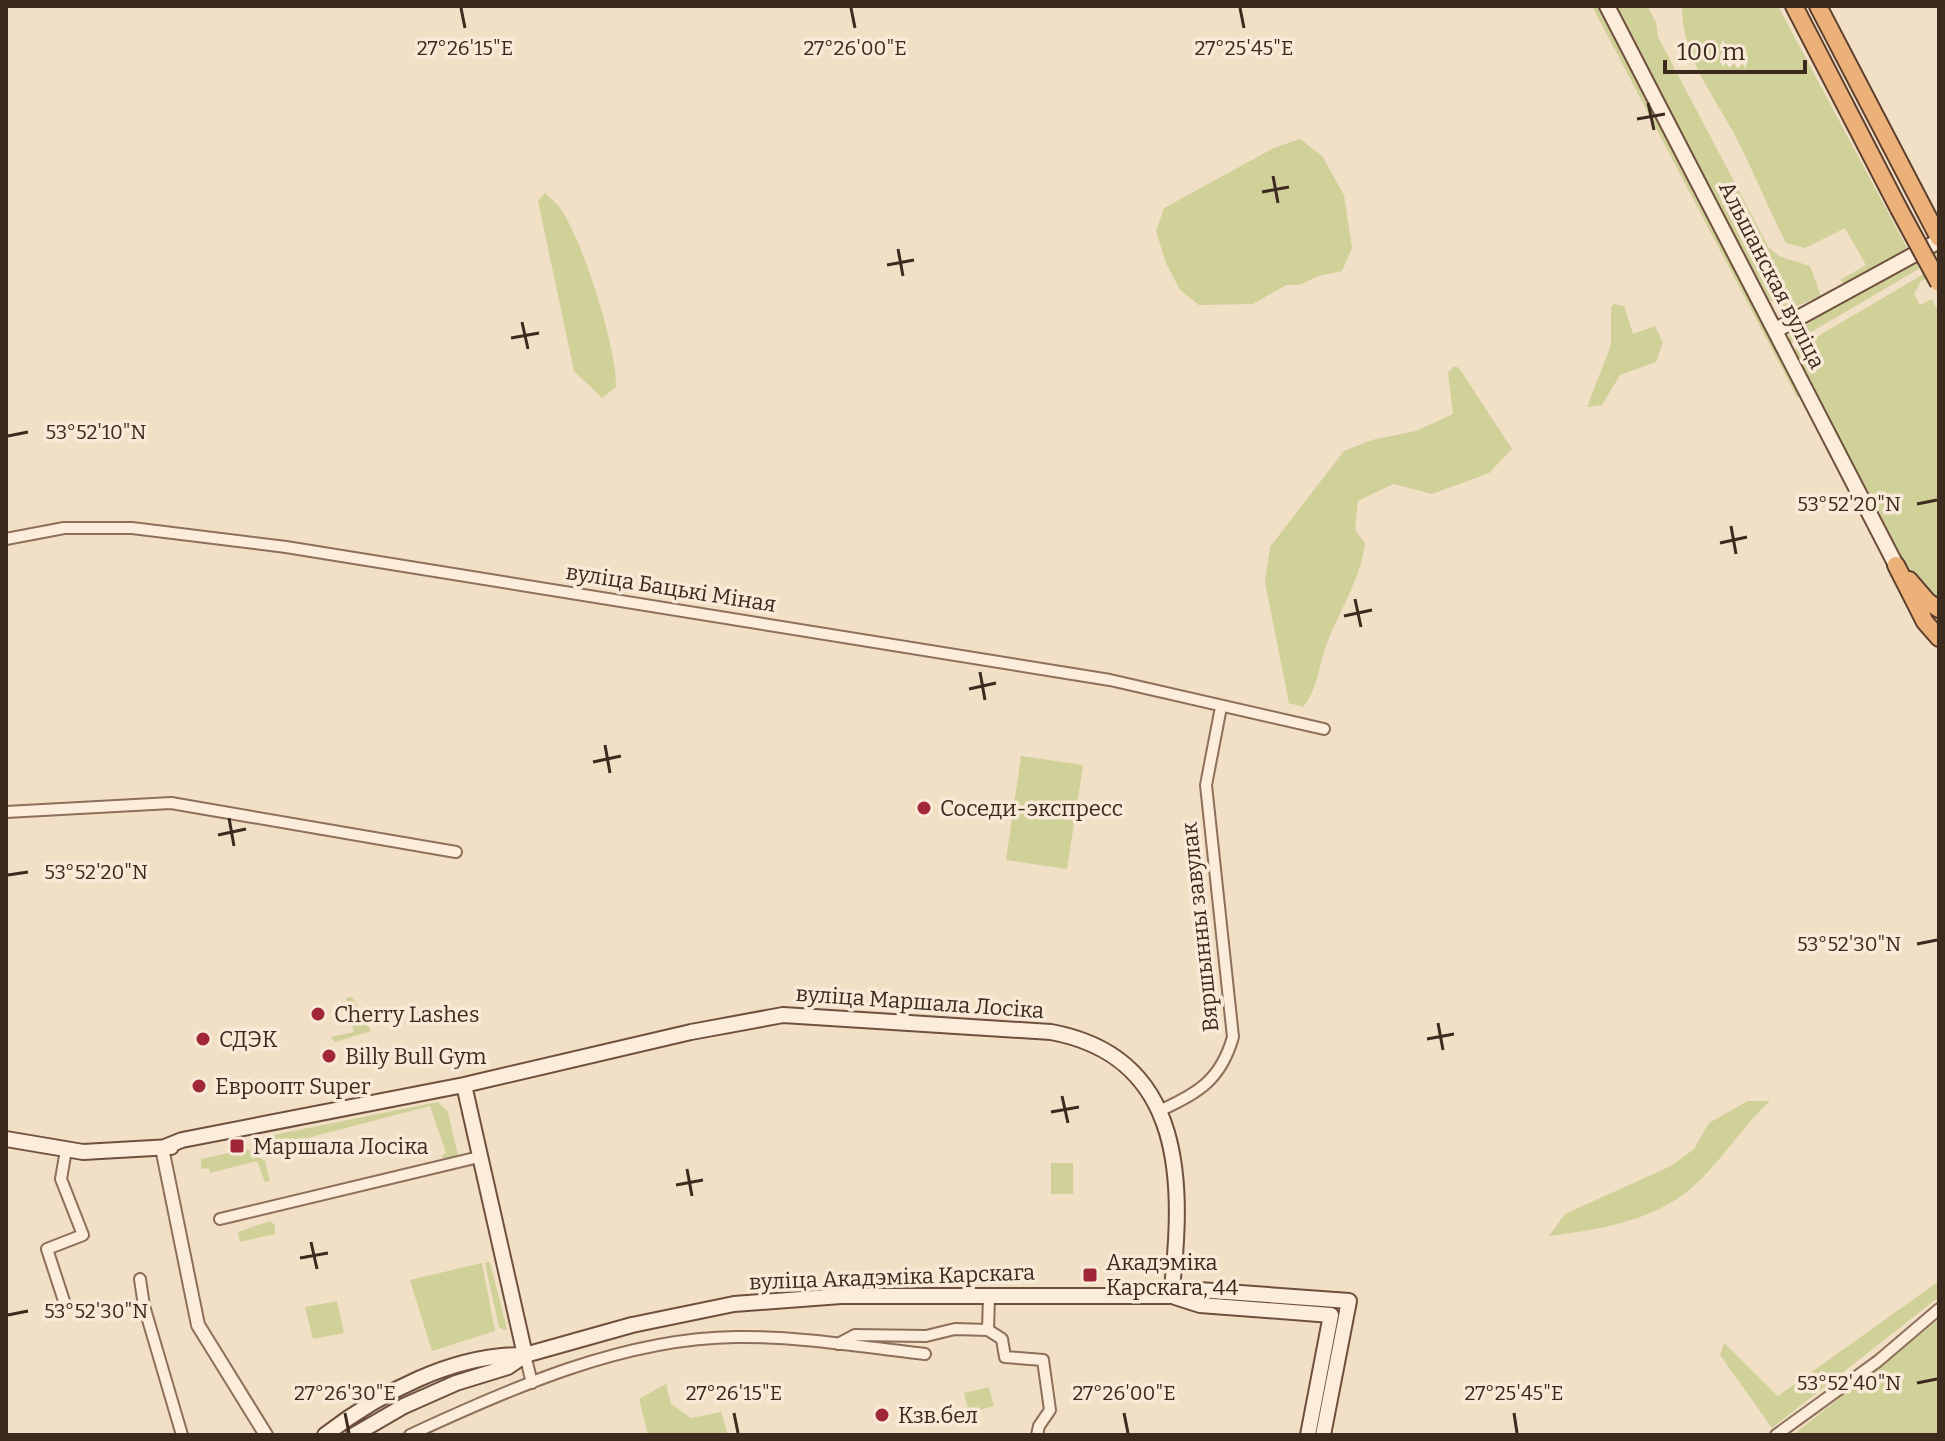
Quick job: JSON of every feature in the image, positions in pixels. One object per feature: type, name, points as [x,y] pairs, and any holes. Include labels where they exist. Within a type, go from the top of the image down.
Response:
[{"type":"highway","points":[[1794,6],[1939,283]]},
{"type":"highway","points":[[1818,6],[1939,239]]},
{"type":"highway","points":[[1896,565],[1928,602],[1939,609]]},
{"type":"highway","points":[[1896,565],[1925,622],[1939,638]]},
{"type":"main road","name":"Альшанская вуліца","points":[[1607,6],[1896,565]]},
{"type":"main road","points":[[1776,330],[1939,239]]},
{"type":"main road","name":"вуліца Маршала Лосіка","points":[[6,1139],[66,1150],[115,1153],[162,1148],[307,1121],[324,1114],[783,1015],[1067,1035],[1099,1048],[1128,1068],[1161,1110],[1176,1172],[1171,1296]]},
{"type":"main road","points":[[464,1085],[525,1355]]},
{"type":"main road","points":[[1171,1296],[1199,1290],[1349,1301],[1323,1435]]},
{"type":"main road","name":"вуліца Акадэміка Карскага","points":[[325,1435],[357,1410],[412,1382],[491,1358],[525,1355],[632,1325],[734,1304],[827,1296],[1171,1296]]},
{"type":"main road","points":[[1171,1296],[1200,1305],[1331,1315]]},
{"type":"main road","points":[[1308,1435],[1335,1299]]},
{"type":"main road","name":"вуліца Акадэміка Карскага","points":[[354,1435],[404,1406],[456,1383],[508,1367],[525,1355]]},
{"type":"street","name":"вуліца Бацькі Міная","points":[[6,539],[64,528],[132,528],[286,547],[1110,680],[1324,729]]},
{"type":"street","name":"Вяршынны завулак","points":[[1161,1110],[1210,1081],[1226,1062],[1233,1037],[1206,785],[1221,707]]},
{"type":"street","points":[[6,812],[171,803],[456,852]]},
{"type":"street","points":[[162,1148],[198,1325],[266,1435]]},
{"type":"street","points":[[64,1301],[47,1249],[83,1235],[61,1179],[66,1150]]},
{"type":"street","points":[[220,1219],[479,1157]]},
{"type":"street","points":[[140,1279],[144,1306],[182,1435]]},
{"type":"street","points":[[988,1330],[989,1296]]},
{"type":"street","points":[[1776,1435],[1878,1361],[1939,1309]]},
{"type":"street","points":[[836,1344],[855,1335],[926,1336],[955,1329],[988,1330],[1002,1339],[1005,1357],[1043,1360],[1050,1410],[1037,1435]]},
{"type":"street","points":[[410,1435],[532,1383],[603,1360],[678,1343],[738,1337],[925,1354]]},
{"type":"street","points":[[525,1355],[532,1383]]},
{"type":"green space","points":[[1592,6],[1599,6],[1805,399],[1797,397]]},
{"type":"green space","points":[[1614,6],[1647,6],[1656,22],[1658,37],[1769,248],[1781,257],[1810,266],[1821,296],[1784,311],[1769,299]]},
{"type":"green space","points":[[1686,6],[1778,6],[1907,248],[1845,284],[1840,280],[1866,265],[1845,228],[1805,248],[1786,243],[1739,144],[1693,58],[1684,27],[1682,10]]},
{"type":"green space","points":[[1300,139],[1322,156],[1344,195],[1352,248],[1342,271],[1299,285],[1286,285],[1253,304],[1199,305],[1180,290],[1166,263],[1156,231],[1164,208],[1274,148]]},
{"type":"green space","points":[[545,193],[560,208],[571,227],[605,323],[616,387],[602,398],[574,371],[538,201]]},
{"type":"green space","points":[[1939,248],[1939,257],[1789,345],[1789,336],[1796,326]]},
{"type":"green space","points":[[1939,265],[1939,272],[1921,281],[1914,294],[1920,305],[1932,299],[1939,313],[1939,603],[1904,567],[1791,352]]},
{"type":"green space","points":[[1614,304],[1624,306],[1633,334],[1655,326],[1663,343],[1656,362],[1620,375],[1602,405],[1587,407],[1611,345],[1611,307]]},
{"type":"green space","points":[[1454,366],[1459,368],[1512,449],[1489,473],[1432,494],[1393,484],[1358,501],[1355,530],[1365,543],[1359,569],[1327,643],[1308,699],[1303,707],[1289,703],[1265,582],[1270,547],[1344,451],[1372,440],[1416,431],[1453,414],[1448,373]]},
{"type":"green space","points":[[1021,756],[1083,765],[1067,869],[1006,860]]},
{"type":"green space","points":[[352,997],[371,1031],[335,1042],[331,1037],[354,1032],[346,998]]},
{"type":"green space","points":[[1748,1101],[1770,1101],[1685,1193],[1650,1213],[1630,1220],[1549,1236],[1565,1214],[1671,1166],[1694,1149],[1709,1123]]},
{"type":"green space","points":[[438,1102],[448,1112],[458,1156],[443,1160],[442,1155],[446,1153],[430,1106],[265,1149],[263,1139],[273,1135]]},
{"type":"green space","points":[[247,1149],[265,1161],[270,1181],[265,1182],[257,1161],[210,1173],[209,1168],[201,1169],[201,1159]]},
{"type":"green space","points":[[1051,1163],[1073,1163],[1073,1194],[1051,1194]]},
{"type":"green space","points":[[270,1221],[275,1225],[275,1234],[240,1242],[238,1232]]},
{"type":"green space","points":[[490,1262],[507,1329],[504,1330],[499,1327],[485,1263]]},
{"type":"green space","points":[[482,1263],[495,1331],[432,1351],[410,1280]]},
{"type":"green space","points":[[1939,1281],[1939,1297],[1772,1428],[1720,1355],[1724,1343],[1778,1396]]},
{"type":"green space","points":[[337,1301],[344,1333],[313,1339],[305,1307]]},
{"type":"green space","points":[[1939,1319],[1939,1435],[1793,1435]]},
{"type":"green space","points":[[666,1384],[671,1404],[691,1418],[721,1412],[728,1435],[648,1435],[639,1399]]},
{"type":"green space","points":[[989,1387],[994,1406],[969,1413],[964,1393]]},
{"type":"place","name":"Соседи-экспресс","points":[[924,808]]},
{"type":"place","name":"Cherry Lashes","points":[[318,1014]]},
{"type":"place","name":"СДЭК","points":[[203,1039]]},
{"type":"place","name":"Billy Bull Gym","points":[[329,1056]]},
{"type":"place","name":"Евроопт Super","points":[[199,1086]]},
{"type":"place","name":"Маршала Лосіка","points":[[237,1146]]},
{"type":"place","name":"Акадэміка Карскага, 44","points":[[1090,1275]]},
{"type":"place","name":"Кзв.бел","points":[[882,1415]]}]
